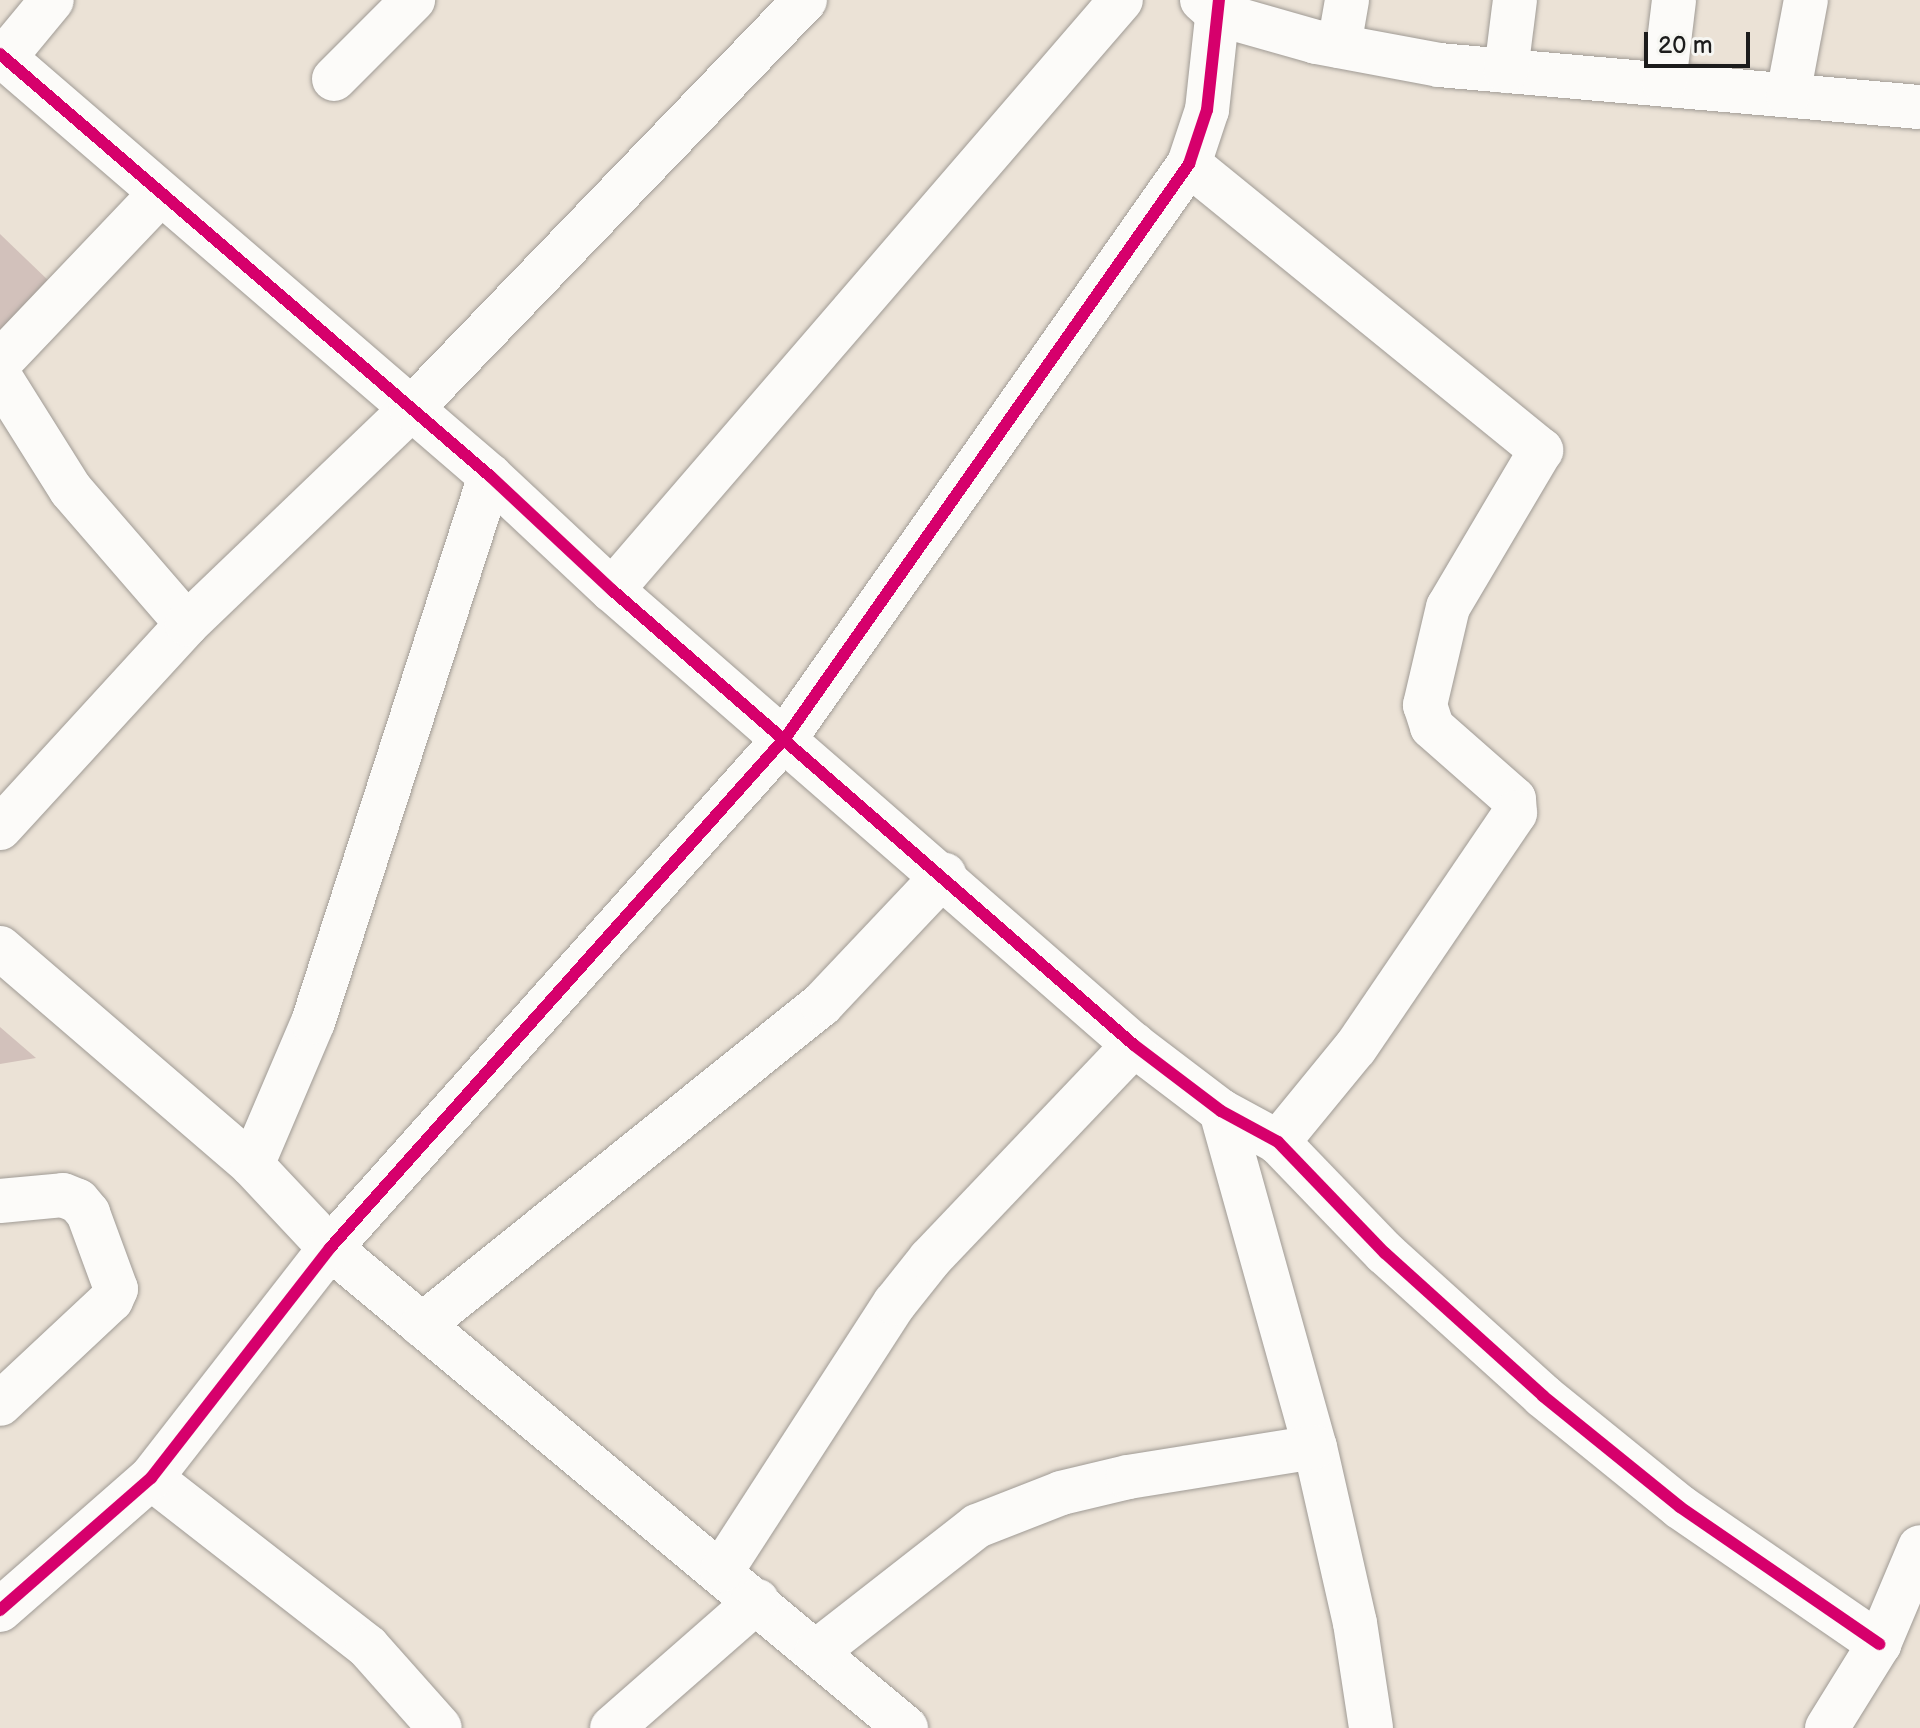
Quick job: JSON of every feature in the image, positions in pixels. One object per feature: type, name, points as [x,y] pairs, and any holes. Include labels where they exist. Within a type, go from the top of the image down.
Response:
[{"type":"street","points":[[52,0],[2,56],[159,195],[490,476],[612,590],[786,737],[1134,1045],[1221,1111],[1278,1142],[1385,1253],[1543,1396],[1680,1507],[1879,1644]]},
{"type":"street","points":[[334,79],[413,0]]},
{"type":"street","points":[[0,828],[187,624],[411,409],[805,0]]},
{"type":"street","points":[[612,590],[1121,0]]},
{"type":"street","points":[[1339,46],[1347,0]]},
{"type":"street","points":[[1506,71],[1515,0]]},
{"type":"street","points":[[1664,83],[1674,0]]},
{"type":"street","points":[[1788,95],[1806,0]]},
{"type":"street","points":[[0,1610],[151,1478],[330,1248],[786,737],[1189,164],[1207,110],[1213,5],[1339,46],[1506,71],[1920,107]]},
{"type":"street","points":[[1189,164],[1541,450],[1448,607],[1425,705],[1432,727],[1514,799],[1515,813],[1355,1048],[1278,1142]]},
{"type":"street","points":[[0,362],[159,195]]},
{"type":"street","points":[[0,377],[71,490],[187,624]]},
{"type":"street","points":[[252,1165],[313,1022],[490,476]]},
{"type":"street","points":[[422,1325],[822,1004],[944,875]]},
{"type":"street","points":[[0,948],[252,1165],[330,1248],[722,1570],[906,1728]]},
{"type":"street","points":[[722,1570],[895,1303],[930,1259],[1134,1045]]},
{"type":"street","points":[[1221,1111],[1315,1447],[1355,1623],[1371,1728]]},
{"type":"street","points":[[0,1201],[63,1195],[78,1201],[88,1213],[116,1289],[111,1300],[0,1404]]},
{"type":"street","points":[[817,1651],[977,1526],[1061,1493],[1128,1477],[1315,1447]]},
{"type":"street","points":[[151,1478],[368,1647],[440,1728]]},
{"type":"street","points":[[1827,1728],[1879,1644],[1920,1547]]},
{"type":"street","points":[[612,1728],[757,1601]]},
{"type":"building","points":[[0,234],[51,283],[0,335]]},
{"type":"building","points":[[0,1027],[36,1058],[0,1064]]},
{"type":"cycle path","points":[[0,1610],[151,1478],[330,1248],[786,737],[1189,164],[1207,110],[1219,0]]},
{"type":"cycle path","points":[[0,54],[490,476],[612,590],[1134,1045],[1221,1111],[1278,1142],[1385,1253],[1543,1396],[1680,1507],[1879,1644]]}]
